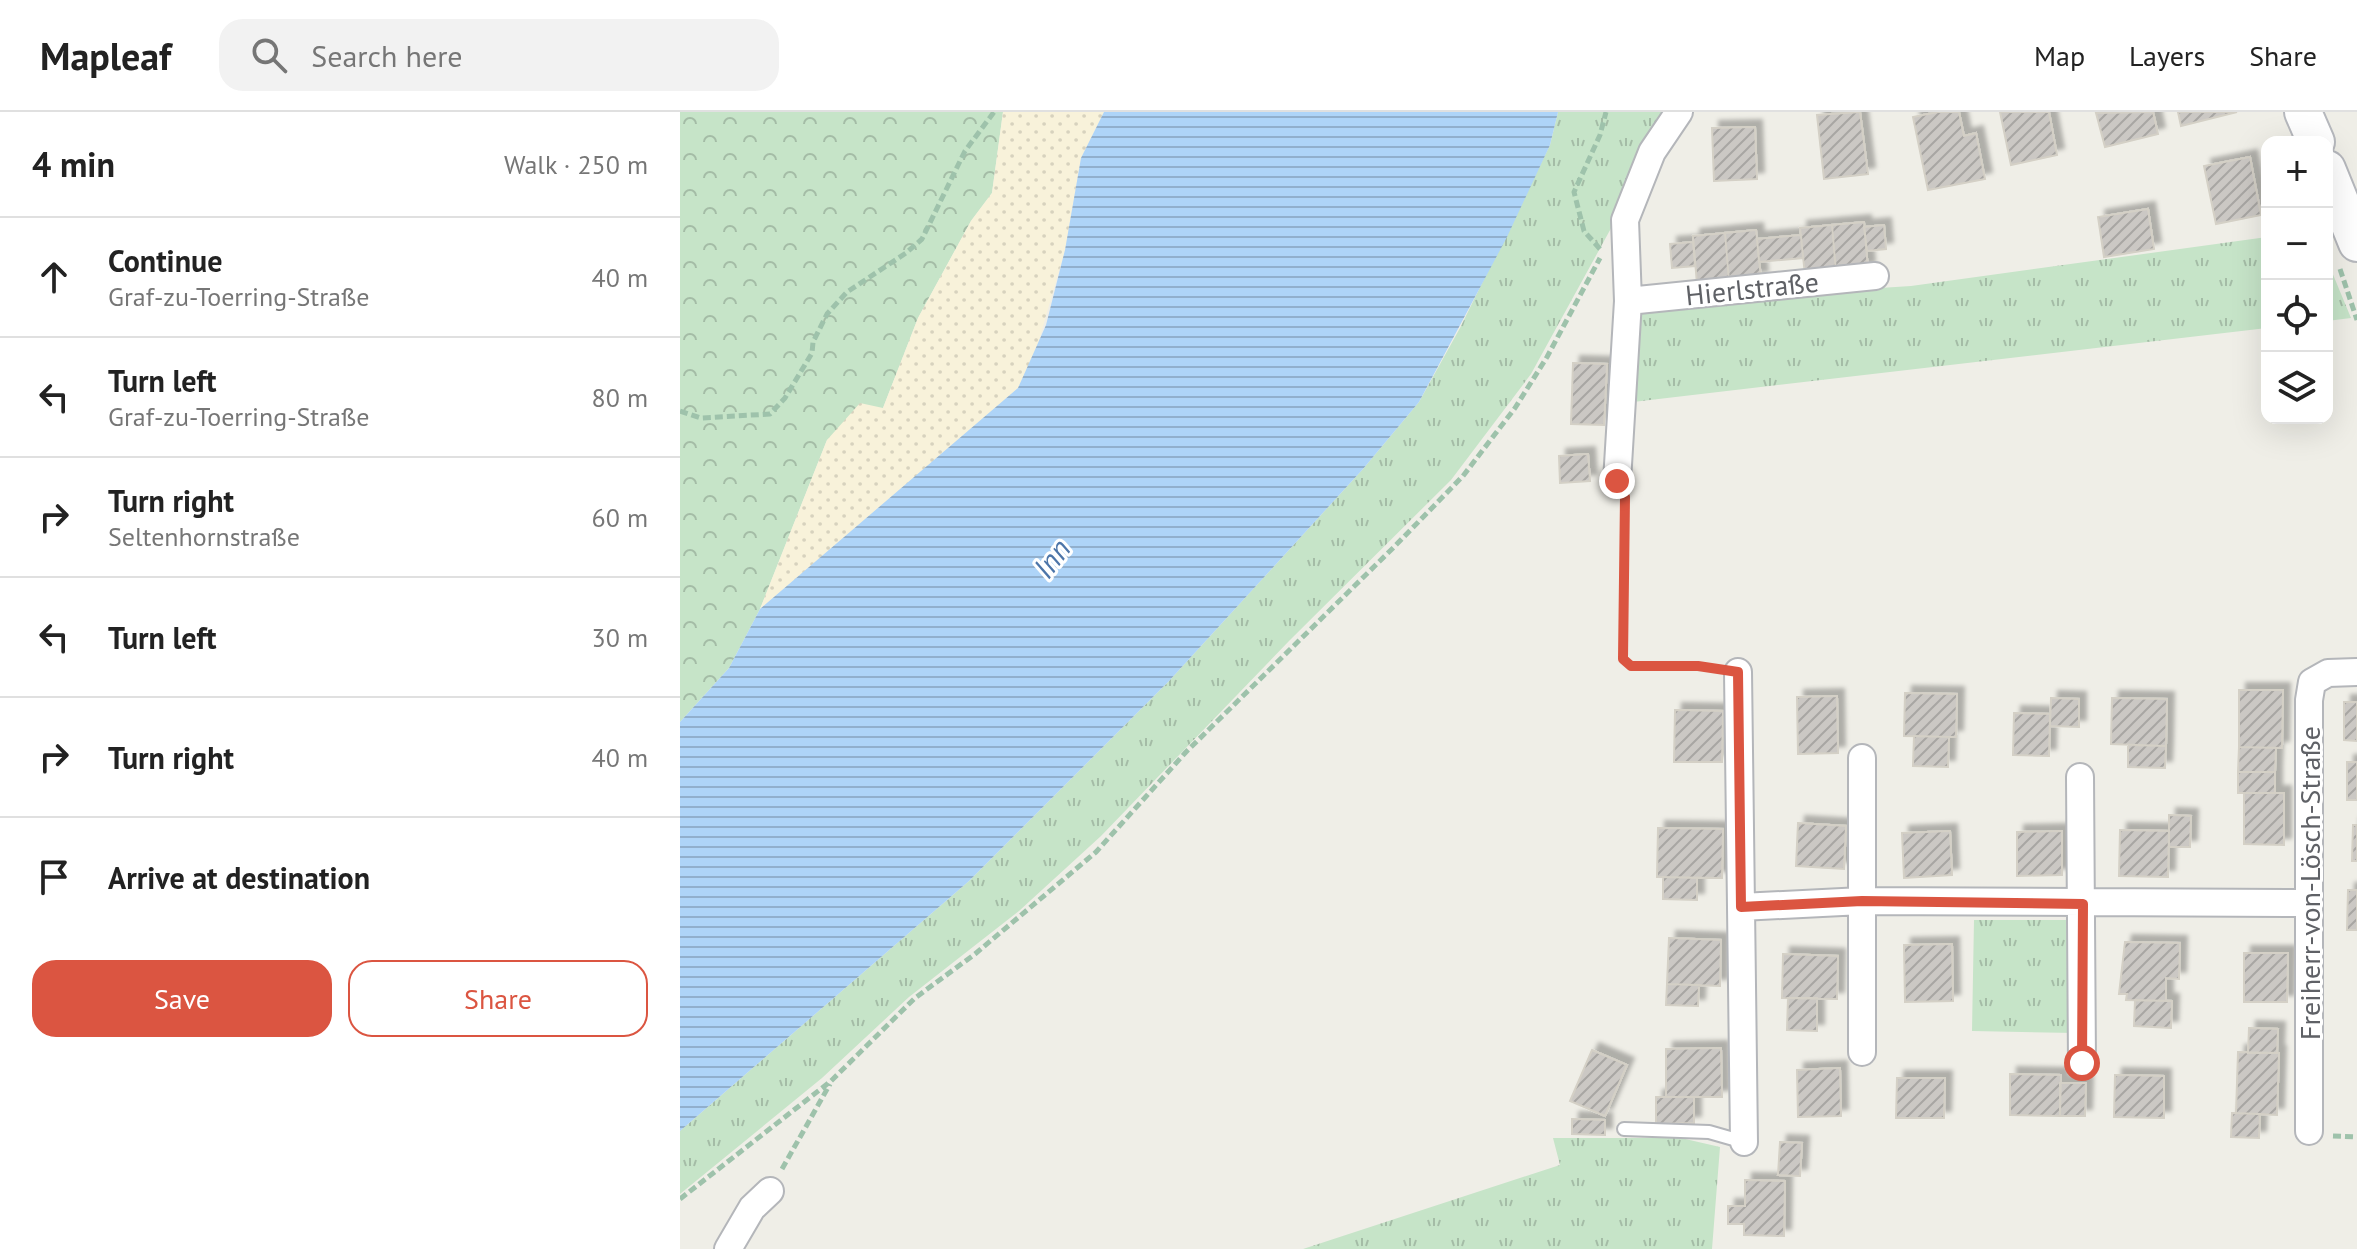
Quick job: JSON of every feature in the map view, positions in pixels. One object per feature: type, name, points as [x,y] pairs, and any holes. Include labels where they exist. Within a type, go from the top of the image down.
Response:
[{"type":"street","points":[[1617,481],[1628,301],[1625,220],[1652,152],[1679,112]]},
{"type":"street","points":[[2303,112],[2313,136]]},
{"type":"street","points":[[2333,184],[2357,243]]},
{"type":"street","name":"Hierlstraße","points":[[1628,301],[1875,276]]},
{"type":"street","points":[[1738,672],[1744,1142]]},
{"type":"street","name":"Freiherr-von-Lösch-Straße","points":[[2309,1131],[2309,700],[2312,682],[2328,673],[2357,672]]},
{"type":"street","points":[[1862,758],[1862,1052]]},
{"type":"street","points":[[2080,777],[2082,1063]]},
{"type":"street","points":[[1741,907],[1862,901],[2309,903]]},
{"type":"street","points":[[728,1249],[752,1208],[770,1191]]},
{"type":"lane","points":[[1624,1129],[1709,1132],[1744,1142]]},
{"type":"path","points":[[680,411],[701,418],[763,417],[777,410],[812,353],[813,342],[827,314],[847,292],[922,239],[965,151],[994,112]]},
{"type":"path","points":[[1603,252],[1584,231],[1574,192],[1600,135],[1606,112]]},
{"type":"path","points":[[680,1199],[831,1081],[915,998],[997,937],[1096,852],[1186,752],[1463,476],[1547,357],[1603,252],[1625,220]]},
{"type":"path","points":[[1617,481],[1625,497],[1623,659],[1631,666],[1698,666],[1738,672]]},
{"type":"path","points":[[770,1191],[831,1081]]},
{"type":"green space","points":[[680,112],[1003,112],[992,193],[971,221],[918,318],[883,408],[827,440],[760,609],[729,668],[680,722]]},
{"type":"green space","points":[[1558,112],[1665,112],[1628,178],[1615,221],[1531,374],[1451,480],[1289,641],[1101,836],[1019,911],[909,997],[822,1078],[680,1194],[680,1131],[969,881],[1169,681],[1363,469],[1419,402],[1460,328],[1550,145]]},
{"type":"green space","points":[[2261,238],[2261,329],[1633,402],[1633,304],[1911,286]]},
{"type":"green space","points":[[2333,274],[2351,318],[2333,320]]},
{"type":"green space","points":[[1974,920],[2075,920],[2075,1033],[1972,1031]]},
{"type":"green space","points":[[1553,1138],[1681,1138],[1720,1147],[1712,1249],[1303,1249],[1560,1165]]},
{"type":"sand","points":[[1003,112],[1104,112],[1081,158],[1065,250],[1036,351],[1018,388],[760,609],[827,440],[860,403],[883,408],[918,318],[971,221],[992,193]]},
{"type":"water","name":"Inn","points":[[1104,112],[1558,112],[1550,145],[1507,237],[1419,402],[1363,469],[1169,681],[969,881],[680,1131],[680,722],[729,668],[760,609],[1018,388],[1046,325],[1065,250],[1081,158]]},
{"type":"building","points":[[1860,112],[1868,174],[1824,179],[1817,115]]},
{"type":"building","points":[[1959,112],[1964,136],[1976,133],[1985,179],[1928,190],[1913,117]]},
{"type":"building","points":[[2000,112],[2049,112],[2057,155],[2011,165]]},
{"type":"building","points":[[2153,112],[2158,134],[2105,147],[2096,113]]},
{"type":"building","points":[[2178,112],[2237,112],[2181,126]]},
{"type":"building","points":[[1755,127],[1757,179],[1714,181],[1712,128]]},
{"type":"building","points":[[2250,157],[2261,215],[2216,224],[2204,166]]},
{"type":"building","points":[[2148,209],[2154,249],[2104,257],[2098,217]]},
{"type":"building","points":[[1864,222],[1868,269],[1836,272],[1832,225]]},
{"type":"building","points":[[1832,225],[1836,272],[1805,275],[1800,228]]},
{"type":"building","points":[[1884,225],[1886,249],[1867,251],[1864,227]]},
{"type":"building","points":[[1756,230],[1761,278],[1729,281],[1725,233]]},
{"type":"building","points":[[1725,233],[1729,281],[1697,284],[1693,236]]},
{"type":"building","points":[[1801,235],[1803,258],[1759,262],[1757,239]]},
{"type":"building","points":[[1693,242],[1695,266],[1672,268],[1670,244]]},
{"type":"building","points":[[1573,363],[1607,364],[1604,425],[1571,424]]},
{"type":"building","points":[[1588,454],[1590,481],[1560,483],[1559,456]]},
{"type":"building","points":[[2239,690],[2283,690],[2282,748],[2239,747]]},
{"type":"building","points":[[1905,693],[1957,694],[1956,737],[1904,736]]},
{"type":"building","points":[[1837,696],[1838,753],[1798,754],[1797,697]]},
{"type":"building","points":[[2051,698],[2079,699],[2079,727],[2050,726]]},
{"type":"building","points":[[2112,698],[2167,699],[2166,746],[2111,744]]},
{"type":"building","points":[[2344,702],[2357,702],[2357,741],[2344,740]]},
{"type":"building","points":[[1675,710],[1723,711],[1722,762],[1674,762]]},
{"type":"building","points":[[2014,713],[2050,714],[2049,756],[2013,755]]},
{"type":"building","points":[[1914,736],[1949,737],[1948,767],[1913,766]]},
{"type":"building","points":[[2128,745],[2166,746],[2165,768],[2128,767]]},
{"type":"building","points":[[2239,747],[2276,748],[2275,772],[2238,772]]},
{"type":"building","points":[[2347,762],[2357,762],[2357,800],[2347,800]]},
{"type":"building","points":[[2238,772],[2275,772],[2275,793],[2238,793]]},
{"type":"building","points":[[2244,793],[2284,793],[2284,845],[2244,844]]},
{"type":"building","points":[[2169,815],[2191,816],[2190,847],[2169,847]]},
{"type":"building","points":[[1798,823],[1846,826],[1844,869],[1796,866]]},
{"type":"building","points":[[2353,825],[2357,825],[2357,861],[2352,861]]},
{"type":"building","points":[[1658,828],[1723,829],[1722,878],[1657,877]]},
{"type":"building","points":[[2120,830],[2169,831],[2168,877],[2119,876]]},
{"type":"building","points":[[1950,831],[1952,875],[1904,878],[1902,833]]},
{"type":"building","points":[[2062,831],[2062,875],[2017,876],[2017,832]]},
{"type":"building","points":[[1663,877],[1697,878],[1697,900],[1663,899]]},
{"type":"building","points":[[2348,890],[2357,890],[2357,930],[2347,930]]},
{"type":"building","points":[[1669,938],[1721,940],[1720,986],[1667,984]]},
{"type":"building","points":[[2125,942],[2180,943],[2179,979],[2166,978],[2166,1001],[2126,1000],[2127,994],[2119,994]]},
{"type":"building","points":[[1952,944],[1953,1001],[1905,1002],[1904,945]]},
{"type":"building","points":[[2244,953],[2288,953],[2287,1002],[2244,1002]]},
{"type":"building","points":[[1783,954],[1838,956],[1837,999],[1782,998]]},
{"type":"building","points":[[1667,984],[1699,985],[1698,1006],[1666,1005]]},
{"type":"building","points":[[1788,998],[1817,998],[1817,1031],[1787,1030]]},
{"type":"building","points":[[2135,1000],[2172,1001],[2171,1028],[2134,1026]]},
{"type":"building","points":[[2249,1028],[2278,1029],[2277,1053],[2248,1053]]},
{"type":"building","points":[[1721,1048],[1722,1097],[1666,1097],[1666,1049]]},
{"type":"building","points":[[1592,1050],[1627,1065],[1605,1116],[1570,1101]]},
{"type":"building","points":[[2238,1052],[2279,1053],[2277,1115],[2236,1113]]},
{"type":"building","points":[[1840,1068],[1841,1116],[1798,1117],[1797,1070]]},
{"type":"building","points":[[2010,1074],[2061,1075],[2060,1116],[2010,1115]]},
{"type":"building","points":[[2115,1075],[2164,1076],[2164,1118],[2114,1117]]},
{"type":"building","points":[[1897,1078],[1945,1078],[1944,1118],[1896,1118]]},
{"type":"building","points":[[2060,1083],[2086,1083],[2085,1116],[2060,1116]]},
{"type":"building","points":[[1656,1097],[1694,1097],[1694,1123],[1656,1124]]},
{"type":"building","points":[[2232,1113],[2260,1114],[2259,1138],[2231,1137]]},
{"type":"building","points":[[1572,1119],[1605,1120],[1605,1135],[1572,1134]]},
{"type":"building","points":[[1780,1142],[1802,1143],[1800,1176],[1778,1175]]},
{"type":"building","points":[[1745,1180],[1785,1181],[1784,1236],[1744,1235],[1744,1224],[1728,1224],[1728,1206],[1745,1206]]},
{"type":"route","points":[[1617,481],[1625,497],[1623,659],[1631,666],[1698,666],[1738,672],[1741,907],[1862,901],[2083,904],[2082,1063]]}]
